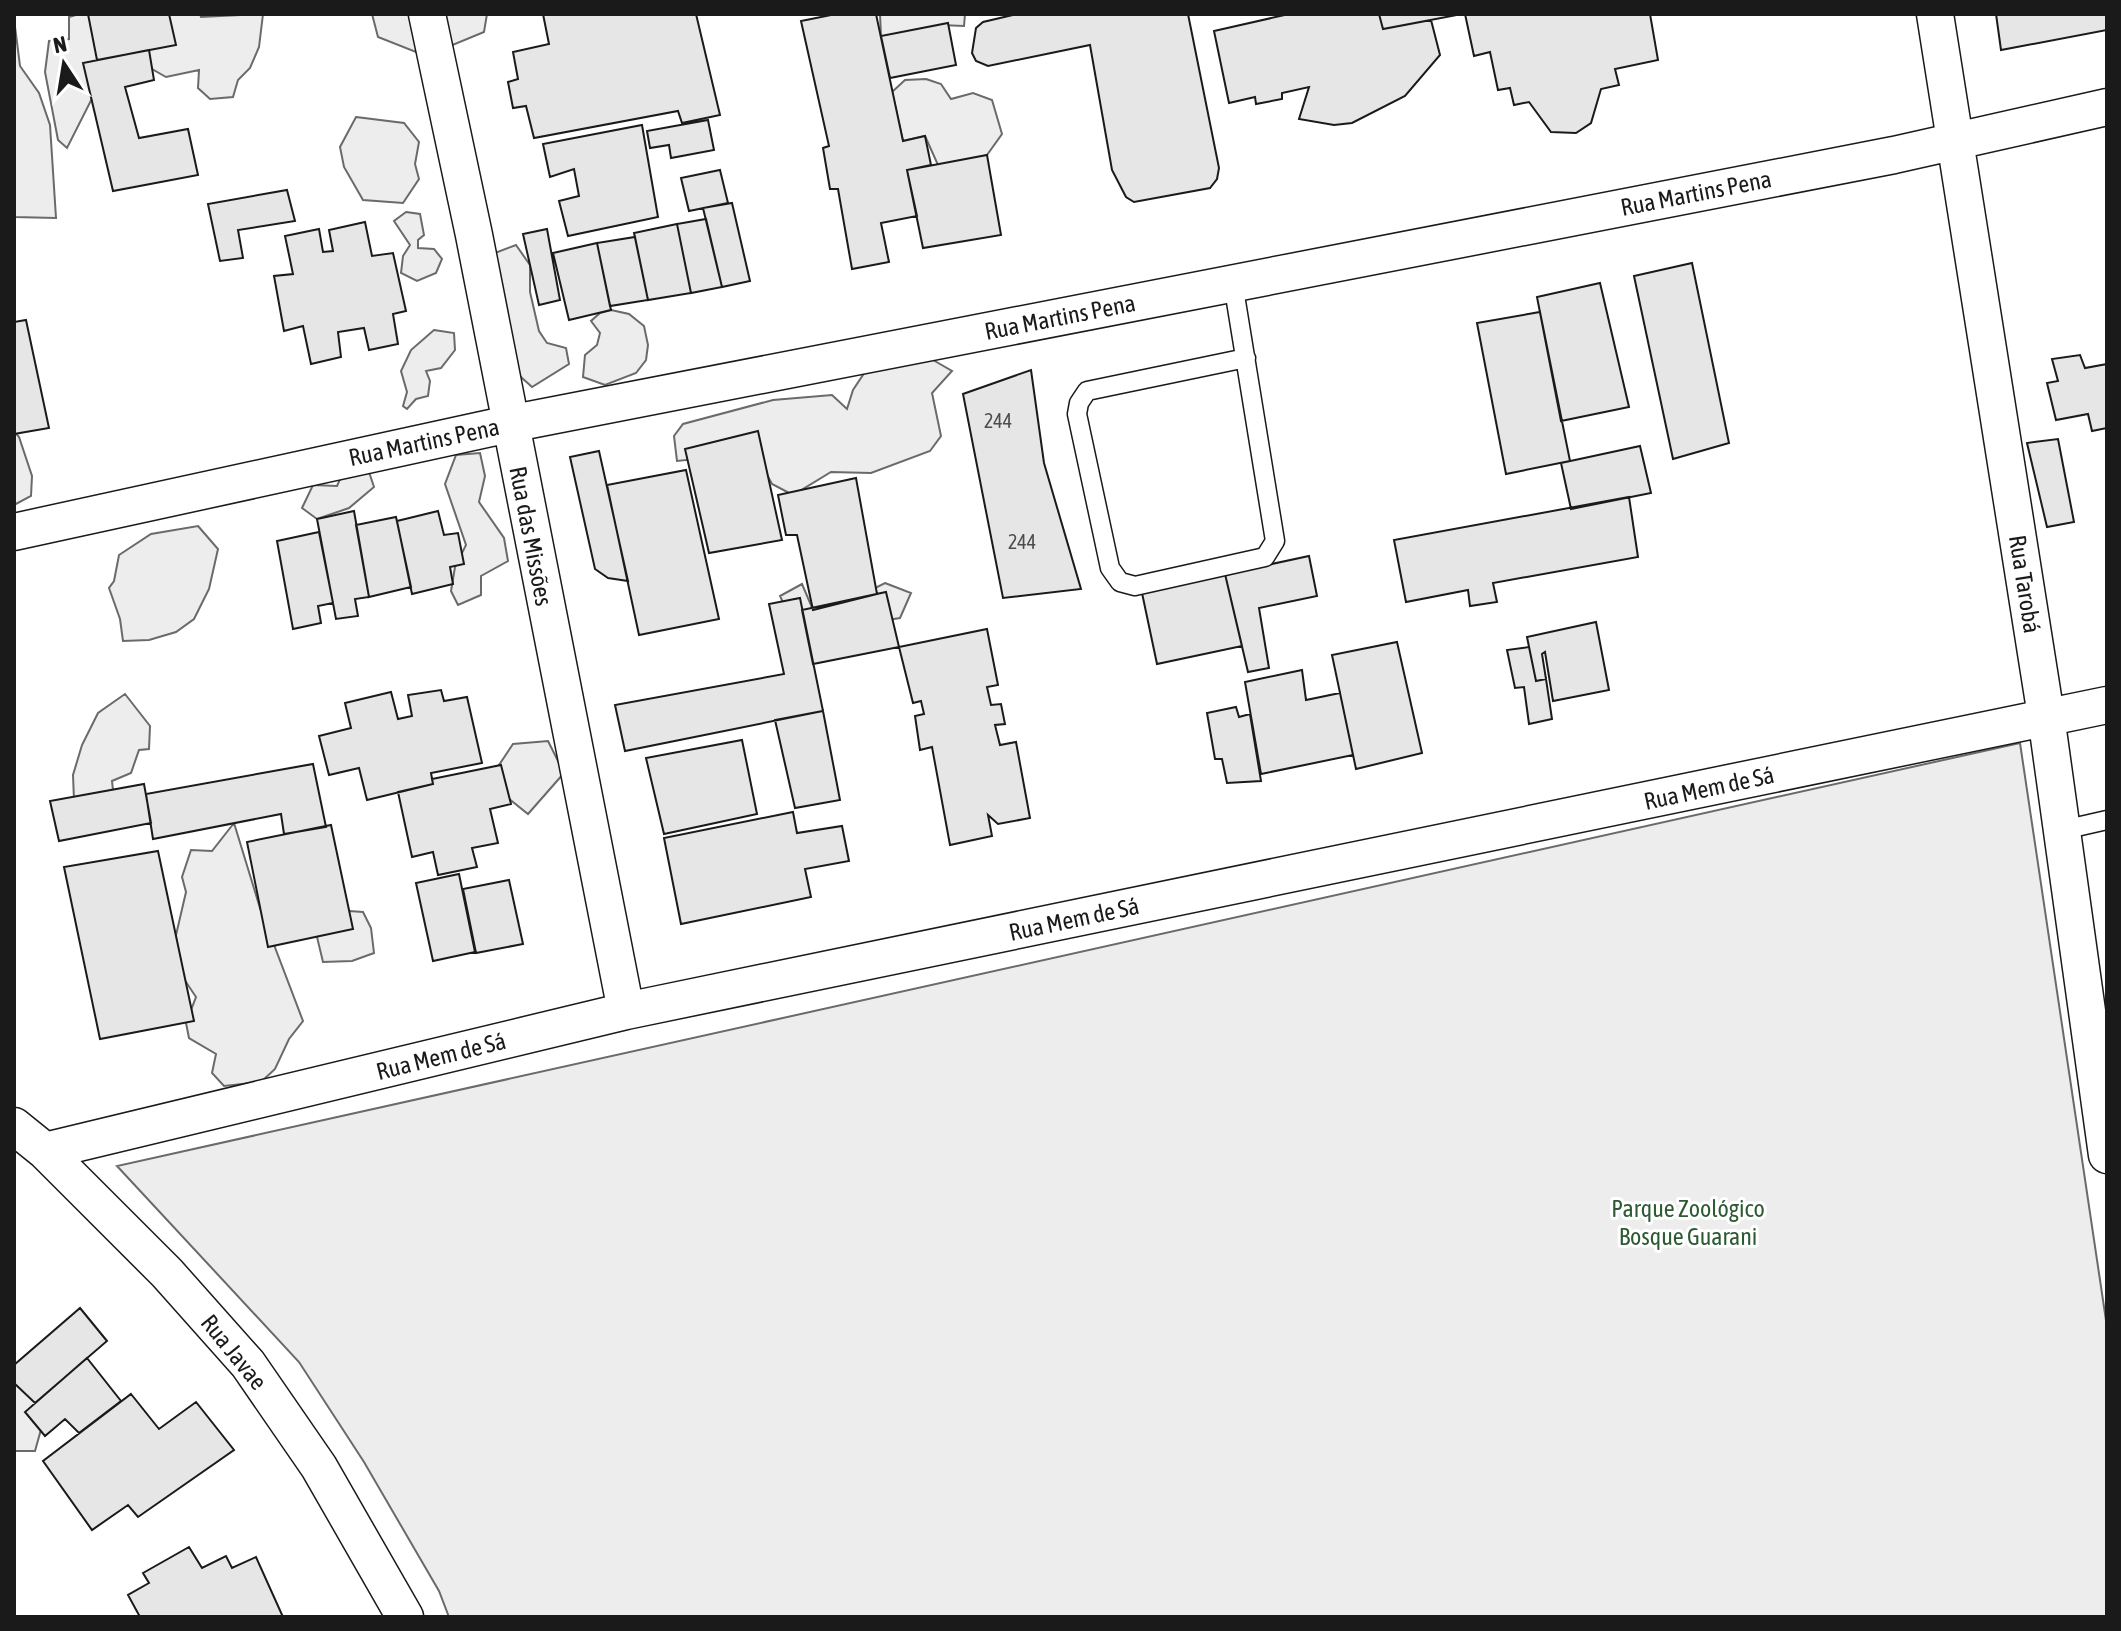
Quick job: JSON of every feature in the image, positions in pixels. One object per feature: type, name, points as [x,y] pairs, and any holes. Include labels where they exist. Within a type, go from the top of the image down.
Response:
[{"type":"street","name":"Rua das Missões","points":[[427,14],[474,235],[626,1011]]},
{"type":"street","name":"Rua Tarobá","points":[[1935,14],[2063,830],[2096,988],[2107,1155]]},
{"type":"street","name":"Rua Martins Pena","points":[[14,532],[509,424],[1894,155],[2107,107]]},
{"type":"street","name":"Rua Mem de Sá","points":[[45,1151],[626,1011],[2107,705]]},
{"type":"street","name":"Rua Javae","points":[[14,1126],[45,1151],[167,1273],[248,1364],[319,1467],[405,1617]]},
{"type":"lane","points":[[1233,283],[1246,358],[1275,541],[1265,557],[1135,586],[1120,582],[1110,568],[1077,414],[1079,403],[1087,391],[1246,358]]},
{"type":"lane","points":[[2063,830],[2107,820]]},
{"type":"shaded area","points":[[87,14],[115,53],[67,148],[58,140],[45,72],[49,41],[69,39],[69,17]]},
{"type":"shaded area","points":[[154,14],[200,14],[201,17],[263,14],[259,47],[250,68],[238,80],[233,97],[210,99],[198,88],[199,70],[166,77],[145,65]]},
{"type":"shaded area","points":[[372,14],[487,14],[484,32],[426,56],[378,37]]},
{"type":"shaded area","points":[[880,14],[965,14],[964,26],[940,25],[896,45],[881,36]]},
{"type":"shaded area","points":[[14,19],[20,66],[39,93],[50,125],[56,218],[14,217]]},
{"type":"shaded area","points":[[926,79],[941,84],[951,99],[973,93],[992,100],[1002,134],[987,155],[960,165],[938,165],[925,136],[903,141],[892,92],[905,80]]},
{"type":"shaded area","points":[[356,117],[404,123],[419,142],[415,164],[419,179],[403,203],[363,200],[344,167],[340,147]]},
{"type":"shaded area","points":[[406,212],[420,214],[424,235],[418,240],[418,248],[434,249],[442,259],[436,273],[417,281],[401,273],[403,256],[410,245],[394,221]]},
{"type":"shaded area","points":[[516,245],[530,265],[530,292],[539,331],[547,343],[566,348],[569,364],[532,387],[511,368],[495,253]]},
{"type":"shaded area","points":[[611,310],[629,314],[644,326],[648,345],[646,360],[636,373],[605,385],[583,377],[585,355],[597,345],[600,333],[591,321],[600,313]]},
{"type":"shaded area","points":[[434,330],[454,333],[455,350],[441,368],[426,371],[430,381],[428,396],[416,399],[407,409],[403,406],[407,392],[401,371],[411,350]]},
{"type":"shaded area","points":[[921,353],[952,371],[932,393],[941,436],[930,451],[871,473],[831,472],[793,495],[772,484],[755,453],[677,461],[674,436],[683,424],[773,400],[832,395],[847,409],[853,390],[869,366]]},
{"type":"shaded area","points":[[14,431],[19,437],[32,476],[31,496],[14,505]]},
{"type":"shaded area","points":[[480,453],[485,476],[479,502],[504,538],[508,561],[481,576],[481,595],[458,605],[451,591],[455,567],[466,545],[445,484],[456,455]]},
{"type":"shaded area","points":[[369,472],[374,487],[349,508],[317,519],[302,508],[313,485],[337,486],[341,477]]},
{"type":"shaded area","points":[[198,526],[218,549],[209,589],[194,619],[176,632],[149,640],[123,641],[120,619],[109,588],[114,581],[119,555],[151,534]]},
{"type":"shaded area","points":[[885,583],[911,593],[900,618],[874,622],[803,647],[780,596],[802,584],[813,610],[837,607]]},
{"type":"shaded area","points":[[125,694],[150,726],[149,749],[139,750],[131,773],[112,781],[113,790],[74,800],[73,775],[82,745],[98,713]]},
{"type":"shaded area","points":[[548,741],[564,773],[528,814],[508,798],[497,768],[513,744]]},
{"type":"shaded area","name":"Parque Zoológico Bosque Guarani","points":[[2020,743],[2107,1327],[2107,1617],[449,1617],[439,1591],[364,1462],[299,1362],[117,1166]]},
{"type":"shaded area","points":[[234,823],[260,908],[303,1021],[289,1039],[275,1069],[261,1082],[224,1086],[212,1073],[216,1054],[189,1038],[186,1023],[196,997],[178,970],[176,935],[186,892],[182,877],[191,850],[212,851]]},
{"type":"shaded area","points":[[349,911],[363,912],[371,928],[374,953],[352,961],[323,962],[317,937]]},
{"type":"shaded area","points":[[14,1377],[47,1408],[35,1451],[14,1451]]},
{"type":"building","points":[[88,14],[169,14],[176,45],[97,60]]},
{"type":"building","points":[[543,14],[696,14],[720,115],[682,123],[678,111],[534,138],[526,106],[513,108],[508,82],[518,79],[513,52],[549,44]]},
{"type":"building","points":[[836,14],[876,14],[903,141],[925,136],[931,165],[907,170],[917,216],[881,223],[889,262],[852,269],[838,189],[830,189],[823,148],[829,146],[801,21]]},
{"type":"building","points":[[1017,14],[1188,14],[1219,168],[1217,179],[1210,188],[1134,202],[1126,197],[1112,170],[1090,45],[988,66],[976,61],[972,53],[976,28],[983,22]]},
{"type":"building","points":[[1289,14],[1379,14],[1383,29],[1431,20],[1440,55],[1405,96],[1352,123],[1334,125],[1299,119],[1309,87],[1282,93],[1282,99],[1256,104],[1255,97],[1229,103],[1214,31]]},
{"type":"building","points":[[1379,14],[1457,14],[1457,15],[1383,29]]},
{"type":"building","points":[[1465,14],[1650,14],[1658,60],[1615,69],[1619,85],[1601,89],[1591,123],[1576,133],[1551,132],[1529,102],[1514,105],[1510,88],[1498,90],[1490,52],[1474,56]]},
{"type":"building","points":[[1996,14],[2107,14],[2107,30],[2001,50]]},
{"type":"building","points":[[948,23],[956,65],[890,78],[881,36]]},
{"type":"building","points":[[149,50],[154,80],[125,87],[139,138],[188,129],[198,175],[113,191],[83,63]]},
{"type":"building","points":[[708,120],[714,150],[671,158],[669,145],[650,148],[647,131]]},
{"type":"building","points":[[642,125],[658,217],[568,236],[559,201],[579,196],[574,169],[550,177],[543,144]]},
{"type":"building","points":[[987,155],[1001,235],[923,248],[907,170]]},
{"type":"building","points":[[720,170],[728,203],[689,211],[681,178]]},
{"type":"building","points":[[287,190],[295,221],[238,230],[243,258],[220,261],[208,204]]},
{"type":"building","points":[[732,203],[750,281],[722,287],[703,208]]},
{"type":"building","points":[[706,219],[722,287],[691,293],[677,224]]},
{"type":"building","points":[[365,222],[372,256],[393,253],[406,311],[393,314],[398,344],[369,350],[364,328],[338,332],[341,357],[311,364],[303,326],[284,331],[274,276],[293,274],[285,236],[319,229],[323,252],[333,251],[329,230]]},
{"type":"building","points":[[677,224],[691,293],[648,300],[634,233]]},
{"type":"building","points":[[547,229],[560,300],[539,305],[523,234]]},
{"type":"building","points":[[635,237],[648,300],[610,306],[597,243]]},
{"type":"building","points":[[597,243],[611,310],[569,320],[553,253]]},
{"type":"building","points":[[1692,263],[1729,443],[1673,459],[1634,276]]},
{"type":"building","points":[[1600,283],[1629,407],[1561,421],[1537,297]]},
{"type":"building","points":[[1540,312],[1570,461],[1506,474],[1477,323]]},
{"type":"building","points":[[26,320],[49,428],[14,434],[14,322]]},
{"type":"building","points":[[2080,355],[2085,368],[2107,364],[2107,428],[2092,431],[2088,414],[2056,420],[2047,383],[2058,381],[2052,359]]},
{"type":"building","points":[[1031,370],[1044,463],[1081,589],[1003,598],[963,394]]},
{"type":"building","points":[[758,431],[782,540],[709,553],[685,449]]},
{"type":"building","points":[[2058,439],[2074,522],[2047,527],[2027,443]]},
{"type":"building","points":[[1640,446],[1651,493],[1571,509],[1561,463]]},
{"type":"building","points":[[599,451],[628,581],[608,578],[595,569],[570,457]]},
{"type":"building","points":[[686,470],[719,619],[639,635],[607,485]]},
{"type":"building","points":[[856,478],[877,594],[813,610],[797,535],[786,535],[778,495]]},
{"type":"building","points":[[1629,497],[1638,557],[1493,583],[1497,602],[1470,606],[1468,590],[1406,602],[1394,540]]},
{"type":"building","points":[[354,511],[369,597],[355,599],[358,616],[336,619],[317,519]]},
{"type":"building","points":[[438,511],[444,535],[458,533],[464,564],[450,567],[453,584],[412,594],[397,521]]},
{"type":"building","points":[[396,517],[411,587],[369,597],[356,525]]},
{"type":"building","points":[[319,532],[333,603],[318,606],[321,623],[293,629],[277,541]]},
{"type":"building","points":[[1309,556],[1317,596],[1259,608],[1269,668],[1248,672],[1225,574]]},
{"type":"building","points":[[1225,574],[1242,646],[1157,664],[1142,593]]},
{"type":"building","points":[[886,592],[899,647],[813,664],[802,610]]},
{"type":"building","points":[[800,598],[823,711],[625,751],[615,705],[784,674],[769,604]]},
{"type":"building","points":[[1596,622],[1609,690],[1553,701],[1545,652],[1542,654],[1546,679],[1536,681],[1527,637]]},
{"type":"building","points":[[987,629],[998,685],[987,687],[991,705],[1001,704],[1005,724],[995,725],[1000,745],[1016,742],[1030,818],[998,824],[988,815],[992,836],[950,845],[932,747],[920,750],[915,716],[924,714],[921,701],[913,703],[899,647]]},
{"type":"building","points":[[1397,642],[1422,753],[1356,769],[1332,655]]},
{"type":"building","points":[[1529,647],[1536,681],[1546,679],[1552,719],[1529,724],[1524,687],[1515,688],[1507,650]]},
{"type":"building","points":[[1302,670],[1306,700],[1340,693],[1353,755],[1261,774],[1245,682]]},
{"type":"building","points":[[441,690],[444,701],[467,697],[482,763],[431,773],[433,784],[367,800],[359,768],[329,775],[319,736],[351,728],[345,703],[391,692],[398,719],[412,716],[408,695]]},
{"type":"building","points":[[1236,707],[1239,717],[1250,714],[1261,781],[1227,783],[1222,759],[1215,759],[1207,713]]},
{"type":"building","points":[[823,711],[840,800],[795,808],[775,720]]},
{"type":"building","points":[[742,740],[757,814],[664,834],[646,758]]},
{"type":"building","points":[[313,764],[326,827],[284,834],[281,814],[153,839],[146,794]]},
{"type":"building","points":[[501,765],[511,804],[490,809],[498,843],[472,848],[477,867],[438,875],[433,852],[412,857],[398,792],[433,784],[432,779]]},
{"type":"building","points":[[144,784],[151,823],[59,841],[50,801]]},
{"type":"building","points":[[793,812],[797,833],[842,826],[849,861],[805,869],[811,897],[681,924],[664,838]]},
{"type":"building","points":[[331,825],[353,929],[268,947],[247,842]]},
{"type":"building","points":[[158,851],[194,1021],[100,1039],[64,867]]},
{"type":"building","points":[[459,874],[475,952],[433,961],[416,883]]},
{"type":"building","points":[[509,880],[523,944],[476,953],[463,889]]},
{"type":"building","points":[[80,1308],[107,1341],[35,1403],[14,1383],[14,1365]]},
{"type":"building","points":[[87,1358],[121,1401],[79,1433],[65,1419],[45,1436],[25,1412]]},
{"type":"building","points":[[131,1394],[159,1429],[196,1402],[234,1450],[138,1517],[128,1505],[92,1530],[43,1461]]},
{"type":"building","points":[[189,1547],[202,1568],[226,1556],[232,1568],[256,1557],[283,1617],[140,1617],[128,1595],[149,1583],[143,1573]]}]
